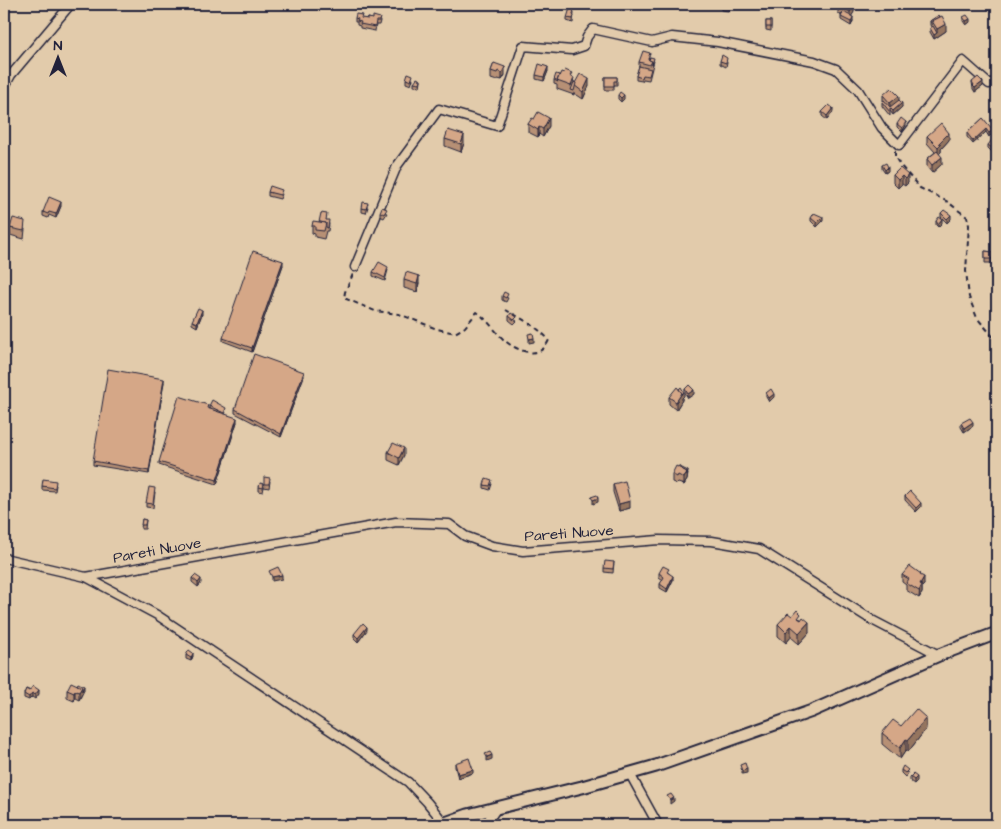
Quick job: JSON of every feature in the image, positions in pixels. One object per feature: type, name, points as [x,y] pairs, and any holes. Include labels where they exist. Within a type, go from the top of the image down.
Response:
[{"type":"main road","points":[[442,824],[656,766],[812,711],[939,655],[997,634]]},
{"type":"street","points":[[4,88],[12,75],[71,4]]},
{"type":"street","points":[[356,267],[397,166],[439,109],[497,126],[523,46],[572,50],[584,46],[587,37],[593,29],[652,42],[672,37],[718,42],[814,61],[836,69],[858,90],[882,128],[899,144],[963,61],[988,84],[997,81]]},
{"type":"street","name":"Pareti Nuove","points":[[4,558],[86,576],[396,522],[449,524],[465,536],[492,546],[523,551],[659,540],[712,541],[759,549],[872,620],[939,655]]},
{"type":"street","points":[[86,576],[157,614],[408,782],[427,802],[442,824]]},
{"type":"street","points":[[630,774],[658,825]]},
{"type":"street","points":[[485,825],[497,808]]},
{"type":"path","points":[[899,144],[895,150],[895,157],[910,178],[920,188],[948,202],[967,217],[969,225],[966,271],[969,297],[977,318],[997,341]]},
{"type":"path","points":[[356,267],[344,298],[376,310],[399,314],[437,329],[455,333],[465,327],[477,312],[483,316],[497,334],[515,348],[533,353],[540,352],[546,347],[549,340],[542,332],[529,322],[506,310]]},
{"type":"building","points":[[722,4],[729,4],[729,8],[721,6]]},
{"type":"building","points":[[839,4],[854,4],[850,12]]},
{"type":"building","points":[[570,8],[574,9],[573,19],[567,18]]},
{"type":"building","points":[[843,12],[853,17],[851,22],[841,17]]},
{"type":"building","points":[[356,14],[362,15],[361,18],[373,19],[373,16],[380,18],[379,21],[376,21],[375,27],[360,24],[361,22],[355,18]]},
{"type":"building","points":[[939,15],[940,17],[932,21],[932,25],[930,21]]},
{"type":"building","points":[[967,15],[970,19],[966,21],[963,17]]},
{"type":"building","points":[[942,16],[946,24],[937,29],[932,21]]},
{"type":"building","points":[[766,21],[771,21],[771,27],[766,27]]},
{"type":"building","points":[[933,26],[937,33],[934,35],[930,28]]},
{"type":"building","points":[[643,51],[650,53],[648,59],[652,61],[650,65],[639,62]]},
{"type":"building","points":[[722,55],[727,58],[726,63],[720,61]]},
{"type":"building","points":[[650,57],[654,58],[652,65],[652,61],[649,60]]},
{"type":"building","points":[[494,63],[505,67],[502,73],[491,71]]},
{"type":"building","points":[[539,64],[548,67],[544,77],[536,75]]},
{"type":"building","points":[[639,66],[651,69],[649,76],[643,75],[642,78],[636,76]]},
{"type":"building","points":[[565,70],[572,73],[570,76],[574,78],[571,86],[557,81],[561,72],[564,73]]},
{"type":"building","points":[[408,73],[413,75],[411,81],[406,79]]},
{"type":"building","points":[[556,74],[559,75],[558,82],[554,80]]},
{"type":"building","points":[[580,74],[589,79],[583,92],[574,85]]},
{"type":"building","points":[[605,77],[617,77],[617,81],[614,81],[614,86],[605,86]]},
{"type":"building","points":[[978,77],[983,82],[975,88],[972,82]]},
{"type":"building","points":[[417,78],[421,80],[420,83],[414,82]]},
{"type":"building","points":[[574,82],[576,83],[574,91],[571,90]]},
{"type":"building","points":[[891,88],[899,96],[890,103],[883,95]]},
{"type":"building","points":[[620,92],[624,95],[621,98],[618,95]]},
{"type":"building","points":[[884,100],[890,107],[899,100],[902,103],[893,111],[890,108],[890,112],[882,102]]},
{"type":"building","points":[[829,105],[833,108],[827,116],[822,112]]},
{"type":"building","points":[[538,112],[549,118],[543,129],[539,127],[538,130],[528,124]]},
{"type":"building","points":[[901,118],[906,122],[902,128],[897,124]]},
{"type":"building","points":[[983,118],[993,130],[989,133],[986,129],[973,141],[967,133]]},
{"type":"building","points":[[941,123],[949,133],[939,143],[941,144],[938,147],[927,136]]},
{"type":"building","points":[[448,130],[464,135],[461,144],[445,139]]},
{"type":"building","points":[[992,140],[996,144],[992,148],[988,145]]},
{"type":"building","points":[[937,151],[942,157],[932,165],[927,159]]},
{"type":"building","points":[[886,163],[888,167],[885,170],[882,165]]},
{"type":"building","points":[[900,168],[908,175],[905,179],[902,176],[898,180],[893,175]]},
{"type":"building","points":[[270,186],[282,190],[280,195],[268,192]]},
{"type":"building","points":[[49,197],[61,202],[56,214],[43,212]]},
{"type":"building","points":[[363,202],[368,203],[366,209],[362,208]]},
{"type":"building","points":[[382,207],[387,209],[384,214],[380,212]]},
{"type":"building","points":[[944,210],[951,215],[947,219],[941,213]]},
{"type":"building","points":[[321,213],[327,214],[326,220],[329,220],[328,228],[326,223],[319,222]]},
{"type":"building","points":[[814,213],[823,217],[817,223],[811,218]]},
{"type":"building","points":[[939,217],[942,219],[938,224],[936,221]]},
{"type":"building","points":[[13,218],[25,221],[24,231],[10,228]]},
{"type":"building","points":[[313,221],[326,223],[324,231],[315,230],[315,226],[312,226]]},
{"type":"building","points":[[253,251],[283,261],[252,348],[223,338]]},
{"type":"building","points":[[985,251],[993,252],[992,259],[985,259]]},
{"type":"building","points":[[379,262],[388,267],[385,278],[373,272]]},
{"type":"building","points":[[406,272],[419,276],[417,284],[404,280]]},
{"type":"building","points":[[504,292],[508,294],[506,298],[502,296]]},
{"type":"building","points":[[198,308],[202,310],[197,323],[192,321]]},
{"type":"building","points":[[511,313],[517,317],[514,320],[509,316]]},
{"type":"building","points":[[533,333],[534,338],[529,339],[528,334]]},
{"type":"building","points":[[254,354],[304,372],[281,434],[235,409]]},
{"type":"building","points":[[108,369],[164,379],[149,471],[93,461]]},
{"type":"building","points":[[689,385],[694,390],[688,394],[685,389]]},
{"type":"building","points":[[677,387],[682,393],[676,402],[669,397]]},
{"type":"building","points":[[771,389],[774,394],[769,398],[766,393]]},
{"type":"building","points":[[179,396],[208,405],[207,408],[237,418],[217,480],[159,462]]},
{"type":"building","points":[[212,400],[226,408],[224,413],[209,406]]},
{"type":"building","points":[[970,418],[973,422],[964,428],[961,423]]},
{"type":"building","points":[[393,443],[404,448],[399,458],[388,452]]},
{"type":"building","points":[[676,466],[687,472],[684,478],[672,474]]},
{"type":"building","points":[[264,477],[270,478],[269,484],[264,484]]},
{"type":"building","points":[[486,478],[492,480],[490,486],[484,485]]},
{"type":"building","points":[[43,479],[56,481],[55,488],[42,486]]},
{"type":"building","points":[[625,481],[630,501],[619,504],[613,484]]},
{"type":"building","points":[[260,483],[264,484],[263,488],[259,487]]},
{"type":"building","points":[[149,487],[155,488],[153,504],[146,503]]},
{"type":"building","points":[[910,491],[921,503],[916,508],[905,496]]},
{"type":"building","points":[[597,495],[598,498],[593,500],[591,497]]},
{"type":"building","points":[[142,519],[146,520],[145,525],[141,525]]},
{"type":"building","points":[[605,561],[614,562],[613,569],[604,568]]},
{"type":"building","points":[[663,566],[669,569],[667,572],[673,576],[667,589],[660,584],[664,577],[659,573]]},
{"type":"building","points":[[910,566],[924,577],[919,591],[906,583],[909,579],[902,575]]},
{"type":"building","points":[[278,567],[282,575],[272,577],[269,571]]},
{"type":"building","points":[[195,575],[201,579],[198,583],[192,578]]},
{"type":"building","points":[[797,610],[801,614],[798,618],[801,620],[803,617],[809,622],[799,633],[791,626],[786,632],[778,624],[788,613],[792,616]]},
{"type":"building","points":[[363,623],[367,627],[358,638],[354,634]]},
{"type":"building","points":[[189,650],[193,653],[191,658],[186,655]]},
{"type":"building","points":[[71,682],[82,687],[79,692],[75,691],[74,693],[67,690]]},
{"type":"building","points":[[78,683],[84,686],[82,691],[82,687],[77,685]]},
{"type":"building","points":[[33,686],[39,690],[35,695],[32,693],[29,697],[24,694],[26,689],[29,691]]},
{"type":"building","points":[[916,709],[926,718],[900,748],[882,733],[893,720],[901,726]]},
{"type":"building","points":[[490,752],[492,755],[487,757],[485,754]]},
{"type":"building","points":[[469,758],[473,770],[458,774],[455,763]]},
{"type":"building","points":[[745,763],[747,769],[742,771],[740,765]]},
{"type":"building","points":[[903,766],[908,770],[905,773],[901,770]]},
{"type":"building","points":[[913,774],[917,777],[914,780],[910,777]]},
{"type":"building","points":[[671,794],[674,798],[670,800],[667,796]]}]
